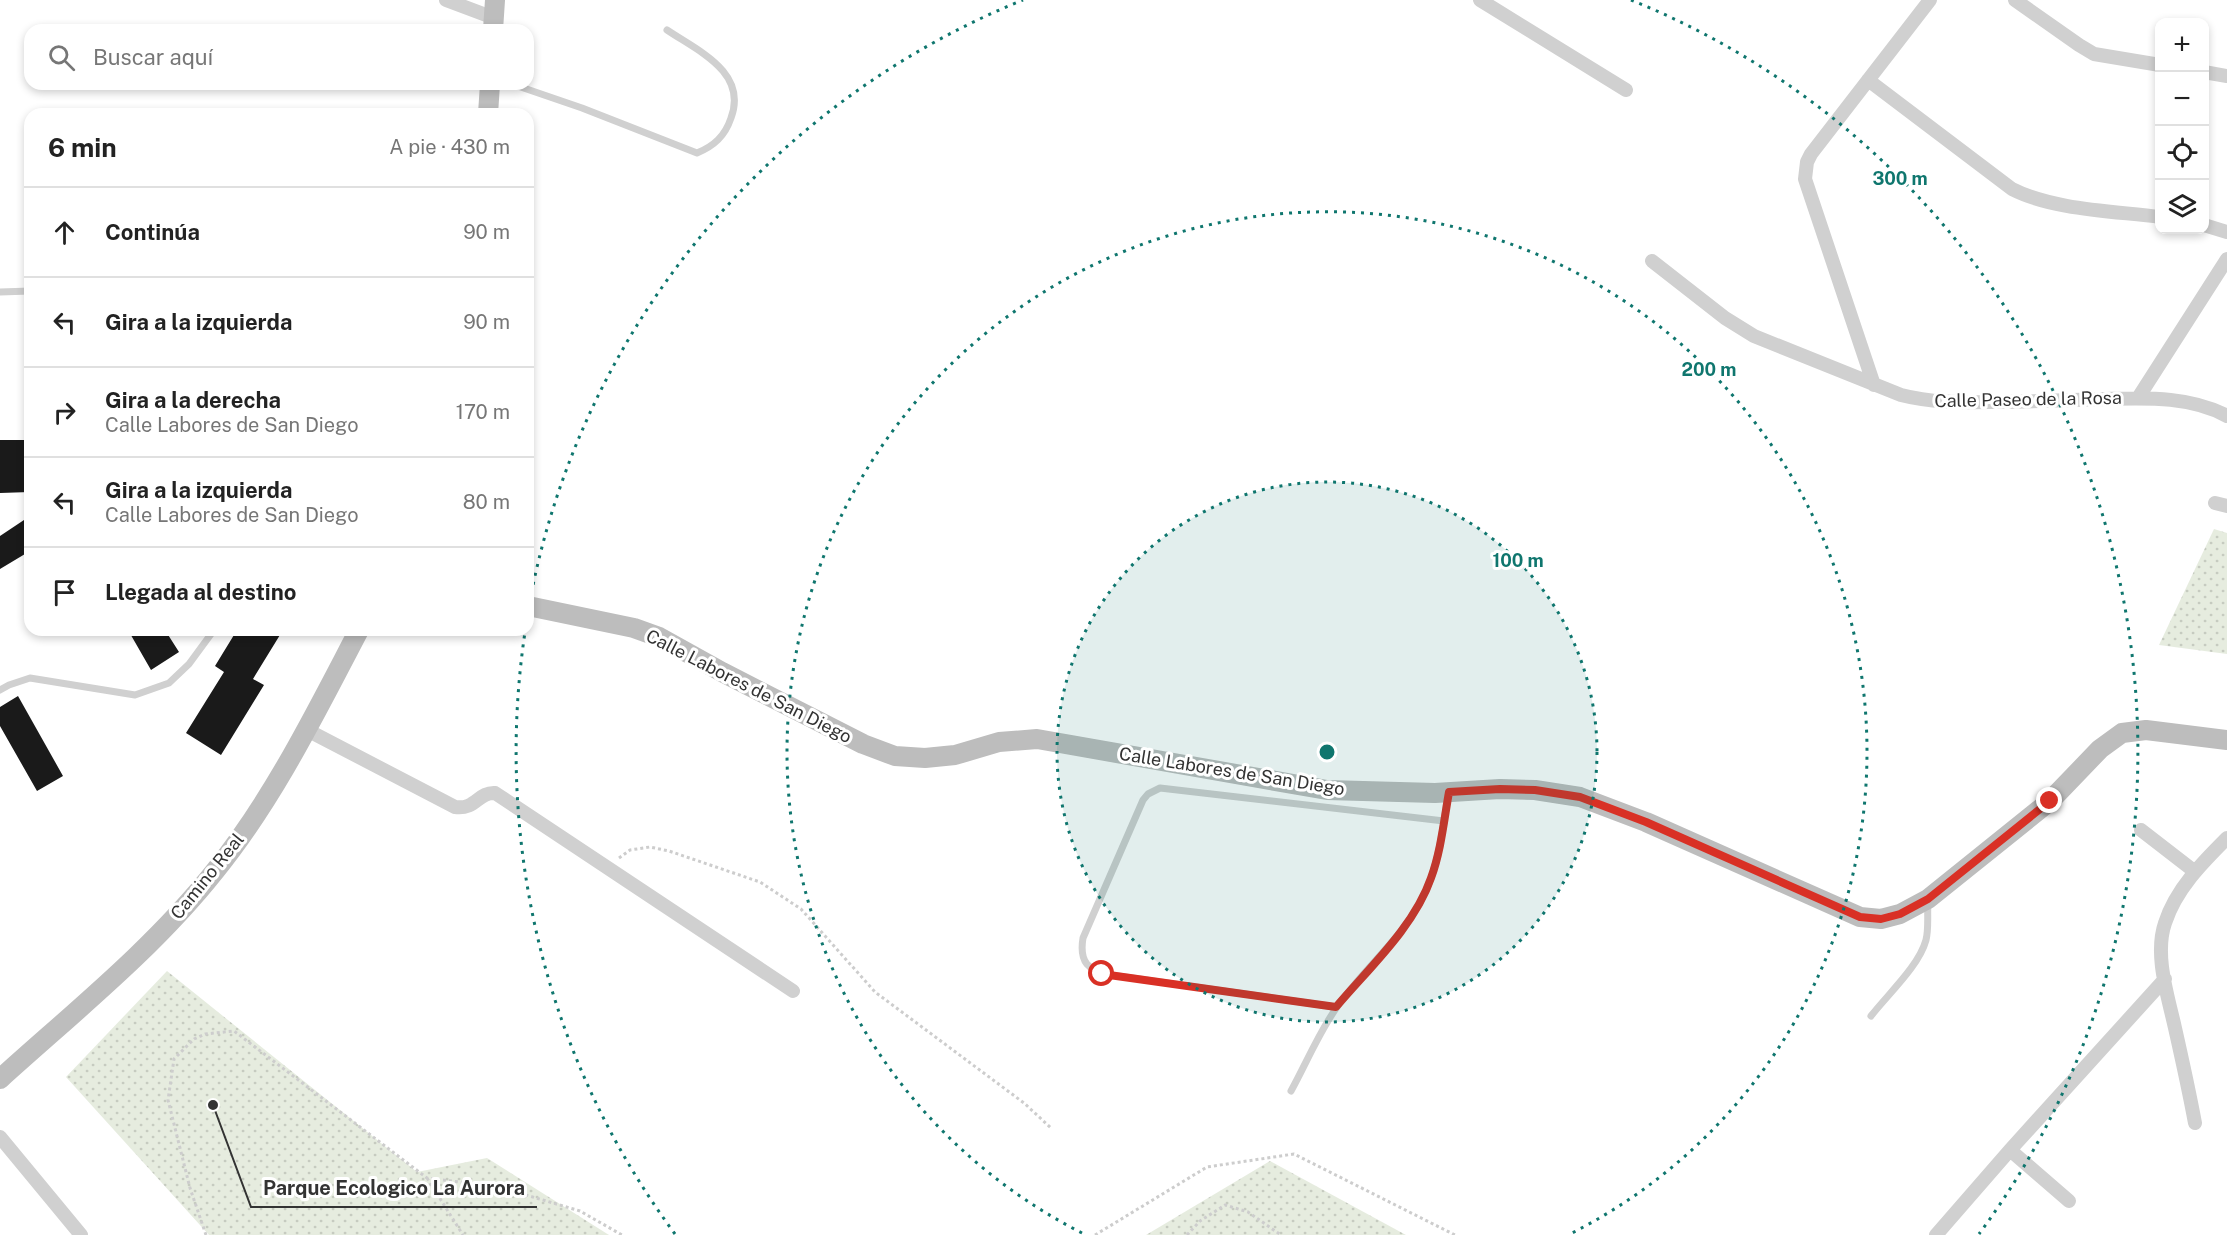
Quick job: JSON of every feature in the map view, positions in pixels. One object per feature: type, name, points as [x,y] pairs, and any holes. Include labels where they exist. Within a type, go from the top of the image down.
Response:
[{"type":"street","points":[[446,0],[494,16]]},
{"type":"street","points":[[1480,0],[1626,90]]},
{"type":"street","points":[[1874,386],[1805,179],[1805,171],[1811,154],[1930,0]]},
{"type":"street","points":[[2016,0],[2094,54],[2155,64]]},
{"type":"street","points":[[2209,73],[2227,76]]},
{"type":"street","points":[[1868,80],[2023,195],[2051,203],[2155,217]]},
{"type":"street","points":[[488,108],[490,90]]},
{"type":"street","points":[[2209,226],[2227,232]]},
{"type":"street","points":[[2138,398],[2227,259]]},
{"type":"street","name":"Calle Paseo de la Rosa","points":[[1652,261],[1740,328],[1754,336],[1901,395],[1938,402],[2138,398],[2193,403],[2227,416]]},
{"type":"street","name":"Calle Labores de San Diego","points":[[534,607],[634,628],[660,637],[722,672],[863,744],[895,756],[925,758],[955,755],[999,742],[1037,739],[1327,790],[1449,792],[1500,789],[1535,790],[1580,797],[1646,822],[1860,917],[1881,919],[1900,914],[1928,899],[2050,801],[2100,749],[2122,733],[2146,730],[2227,740]]},
{"type":"street","name":"Camino Real","points":[[0,1079],[149,945],[188,903],[245,831],[307,730],[356,636]]},
{"type":"street","points":[[307,730],[455,807],[470,806],[488,792],[495,792],[793,990]]},
{"type":"street","points":[[2141,830],[2194,872]]},
{"type":"street","points":[[2196,1123],[2165,979],[2161,941],[2164,926],[2174,902],[2194,872],[2227,838]]},
{"type":"street","points":[[1936,1235],[2165,979]]},
{"type":"street","points":[[0,1137],[81,1235]]},
{"type":"street","points":[[2010,1150],[2068,1201]]},
{"type":"lane","points":[[530,90],[697,153],[711,147],[720,139],[729,125],[736,107],[735,92],[730,79],[718,66],[666,30]]},
{"type":"lane","points":[[0,292],[24,291]]},
{"type":"lane","points":[[0,690],[30,678],[135,695],[168,683],[189,664],[210,636]]},
{"type":"lane","points":[[1336,1007],[1111,975],[1092,969],[1083,961],[1081,948],[1083,938],[1143,800],[1148,794],[1160,788],[1444,821]]},
{"type":"lane","points":[[1291,1091],[1336,1007],[1393,941],[1411,918],[1423,897],[1432,877],[1449,792]]},
{"type":"lane","points":[[1871,1016],[1914,964],[1923,948],[1928,899]]},
{"type":"path","points":[[608,866],[630,850],[650,847],[669,851],[760,882],[801,909],[875,992],[1024,1103],[1051,1128]]},
{"type":"path","points":[[206,1235],[190,1188],[168,1100],[174,1059],[194,1040],[205,1034],[234,1031],[426,1178],[463,1235]]},
{"type":"path","points":[[1095,1235],[1207,1167],[1294,1154],[1455,1235]]},
{"type":"path","points":[[426,1178],[499,1187],[580,1211],[622,1235]]},
{"type":"path","points":[[1187,1235],[1200,1221],[1225,1205],[1248,1212],[1281,1235]]},
{"type":"shaded area","points":[[2214,529],[2227,533],[2227,654],[2159,645]]},
{"type":"shaded area","points":[[167,971],[417,1172],[487,1158],[609,1235],[209,1235],[66,1077]]},
{"type":"shaded area","points":[[1270,1161],[1406,1235],[1146,1235]]},
{"type":"building","points":[[0,440],[24,440],[24,492],[0,493]]},
{"type":"building","points":[[24,520],[24,555],[0,569],[0,536]]},
{"type":"building","points":[[131,636],[169,636],[179,652],[151,670]]},
{"type":"building","points":[[233,636],[279,636],[253,679],[264,685],[221,755],[186,733],[224,672],[215,666]]},
{"type":"building","points":[[18,696],[63,776],[37,791],[0,726],[0,707]]},
{"type":"place","name":"Parque Ecologico La Aurora","points":[[213,1105]]},
{"type":"route","points":[[1102,974],[1336,1007],[1393,941],[1411,918],[1423,897],[1432,877],[1449,792],[1500,789],[1535,790],[1580,797],[1646,822],[1860,917],[1881,919],[1900,914],[1928,899],[2050,801]]}]
